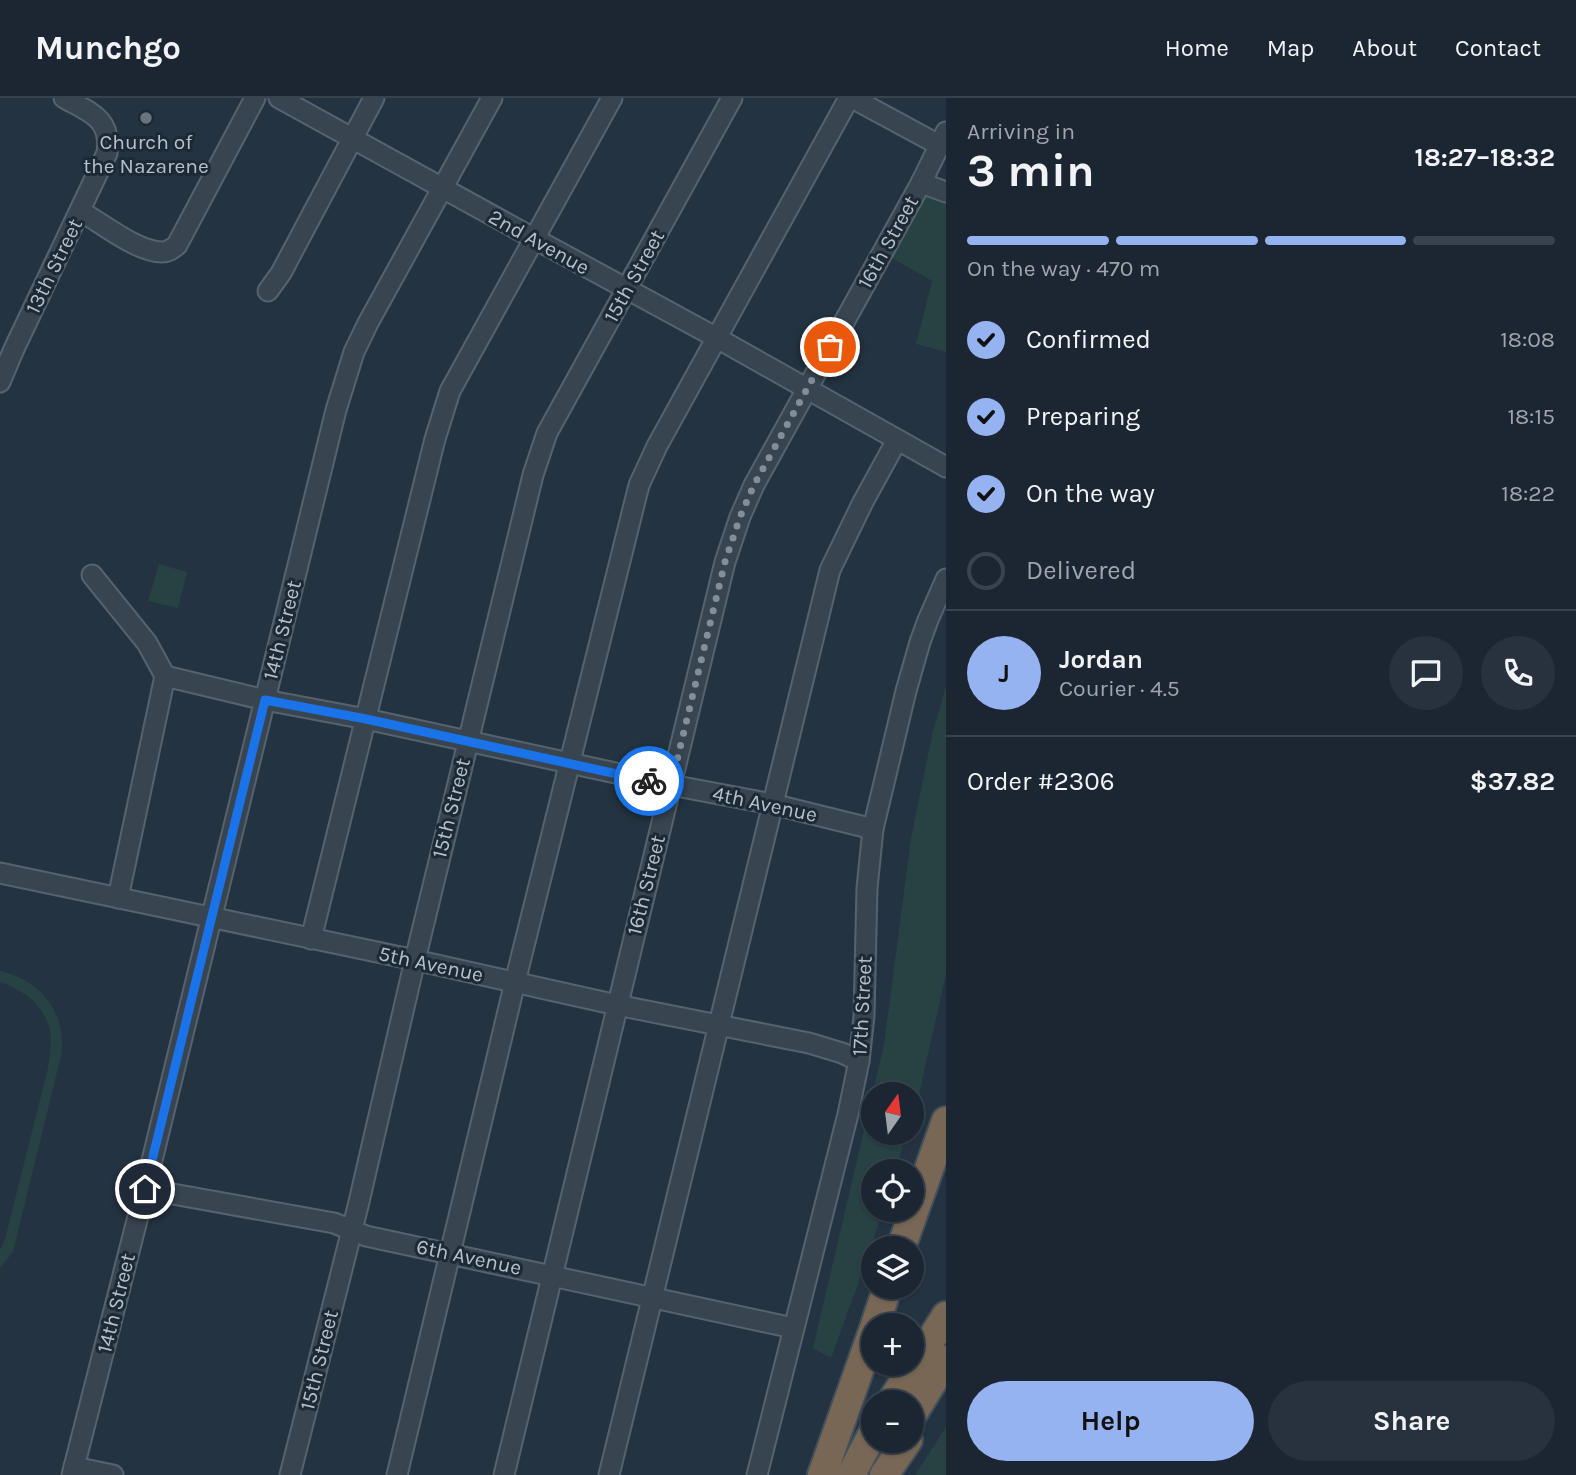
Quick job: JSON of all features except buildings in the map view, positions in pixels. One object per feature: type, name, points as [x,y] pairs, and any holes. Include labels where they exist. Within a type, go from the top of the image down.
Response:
[{"type":"highway","points":[[905,1236],[946,1121]]},
{"type":"highway","points":[[899,1390],[946,1316]]},
{"type":"highway","points":[[924,1396],[946,1360]]},
{"type":"highway","points":[[822,1475],[861,1365]]},
{"type":"highway","points":[[924,1418],[946,1387]]},
{"type":"highway","points":[[851,1475],[863,1453]]},
{"type":"highway","points":[[878,1475],[890,1453]]},
{"type":"highway","points":[[884,1475],[899,1453]]},
{"type":"street","points":[[64,98],[96,116],[104,124],[108,142],[107,153],[80,211]]},
{"type":"street","name":"13th Street","points":[[0,382],[7,347],[80,211],[131,242],[162,252],[170,251],[177,245],[255,98]]},
{"type":"street","name":"2nd Avenue","points":[[279,98],[946,467]]},
{"type":"street","points":[[268,291],[281,273],[374,98]]},
{"type":"street","name":"14th Street","points":[[73,1471],[346,377],[354,352],[368,324],[492,98]]},
{"type":"street","points":[[311,939],[435,439],[450,391],[612,98]]},
{"type":"street","name":"15th Street","points":[[290,1475],[358,1206],[467,741],[547,433],[732,98]]},
{"type":"street","points":[[397,1475],[515,982],[639,485],[657,446],[850,98],[943,139]]},
{"type":"street","name":"16th Street","points":[[504,1475],[725,562],[754,485],[943,139]]},
{"type":"street","points":[[920,183],[946,192]]},
{"type":"street","points":[[609,1475],[830,570],[897,440]]},
{"type":"street","points":[[92,575],[147,643],[164,676],[118,898]]},
{"type":"street","name":"17th Street","points":[[757,1475],[859,1061],[864,1016],[867,888],[873,828],[920,642],[946,579]]},
{"type":"street","name":"4th Avenue","points":[[164,676],[265,700],[772,804],[873,828]]},
{"type":"street","name":"5th Avenue","points":[[0,873],[810,1044],[859,1061]]},
{"type":"street","name":"6th Avenue","points":[[145,1189],[334,1223],[366,1236],[793,1328]]},
{"type":"street","points":[[73,1471],[113,1475]]},
{"type":"green space","points":[[926,194],[946,201],[946,352],[916,344],[932,281],[890,257]]},
{"type":"green space","points":[[159,564],[187,572],[178,608],[148,601]]},
{"type":"green space","points":[[946,687],[946,974],[922,1082],[875,1082],[884,1045],[911,838],[933,731]]},
{"type":"green space","points":[[0,971],[25,980],[45,997],[58,1020],[62,1046],[13,1252],[0,1268],[0,1250],[48,1068],[51,1040],[50,1029],[42,1011],[28,996],[0,982]]},
{"type":"green space","points":[[861,1143],[903,1145],[899,1159],[861,1159],[861,1222],[879,1222],[875,1236],[861,1236],[861,1276],[831,1358],[813,1348]]},
{"type":"green space","points":[[946,1427],[946,1475],[915,1475]]},
{"type":"way so far","points":[[649,781],[671,785],[725,562],[740,517],[754,485],[830,347]]},
{"type":"place","name":"Church of the Nazarene","points":[[146,118]]},
{"type":"route","points":[[145,1189],[265,700],[366,719],[649,781]]}]
